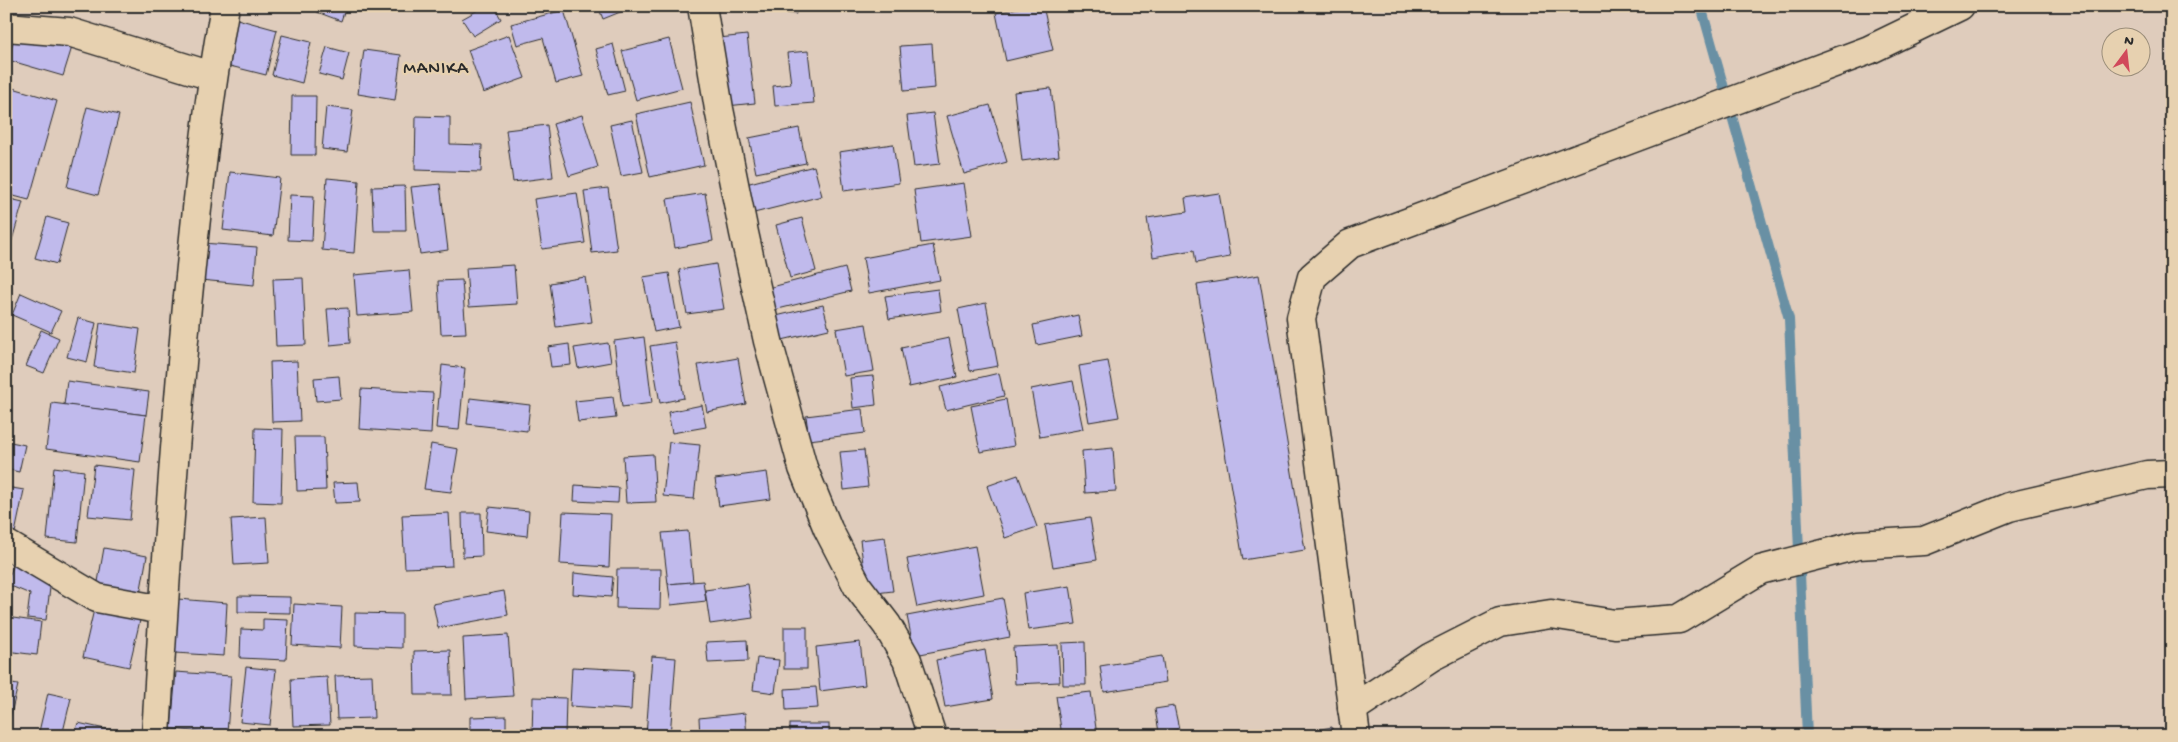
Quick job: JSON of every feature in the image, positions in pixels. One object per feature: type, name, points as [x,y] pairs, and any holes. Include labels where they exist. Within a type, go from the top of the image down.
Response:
[{"type":"street","points":[[156,736],[163,610],[183,356],[212,76],[225,6]]},
{"type":"street","points":[[702,6],[719,109],[744,232],[768,341],[803,468],[828,529],[858,587],[886,625],[907,660],[932,736]]},
{"type":"street","points":[[1356,736],[1301,318],[1312,277],[1350,244],[1869,50],[1960,6]]},
{"type":"street","points":[[6,27],[69,32],[212,76]]},
{"type":"street","points":[[1352,708],[1431,657],[1500,622],[1551,614],[1615,624],[1679,619],[1760,570],[1858,545],[1924,541],[2009,507],[2147,475],[2172,474]]},
{"type":"street","points":[[6,544],[97,598],[163,610]]},
{"type":"building","points":[[319,6],[346,6],[341,21],[317,12]]},
{"type":"building","points":[[485,6],[494,6],[501,19],[473,36],[462,19]]},
{"type":"building","points":[[598,6],[635,6],[603,19]]},
{"type":"building","points":[[767,6],[797,6],[796,14],[767,12]]},
{"type":"building","points":[[899,6],[927,6],[927,9],[899,9]]},
{"type":"building","points":[[1027,6],[1043,6],[1053,50],[1006,61],[996,13]]},
{"type":"building","points":[[564,10],[583,76],[556,83],[543,38],[517,45],[511,24]]},
{"type":"building","points":[[237,19],[277,30],[266,75],[226,65]]},
{"type":"building","points":[[16,30],[72,47],[63,76],[8,60]]},
{"type":"building","points":[[282,35],[311,42],[302,83],[272,75]]},
{"type":"building","points":[[509,35],[525,78],[483,93],[468,50]]},
{"type":"building","points":[[747,35],[755,103],[727,106],[719,38]]},
{"type":"building","points":[[669,39],[682,88],[636,100],[622,51]]},
{"type":"building","points":[[613,44],[625,91],[608,95],[596,49]]},
{"type":"building","points":[[932,44],[935,88],[904,91],[900,46]]},
{"type":"building","points":[[327,47],[349,53],[342,80],[319,74]]},
{"type":"building","points":[[364,50],[401,55],[395,100],[358,94]]},
{"type":"building","points":[[808,51],[814,103],[775,106],[773,86],[791,84],[787,53]]},
{"type":"building","points":[[6,86],[57,101],[29,200],[6,194]]},
{"type":"building","points":[[1051,88],[1059,156],[1022,161],[1014,92]]},
{"type":"building","points":[[292,96],[316,96],[315,155],[291,155]]},
{"type":"building","points":[[690,102],[704,165],[650,177],[636,114]]},
{"type":"building","points":[[990,105],[1007,162],[964,174],[947,116]]},
{"type":"building","points":[[87,107],[119,115],[98,195],[67,187]]},
{"type":"building","points":[[326,107],[353,110],[347,152],[322,149]]},
{"type":"building","points":[[933,113],[940,164],[914,167],[907,116]]},
{"type":"building","points":[[582,115],[598,167],[569,176],[553,124]]},
{"type":"building","points":[[416,116],[450,117],[450,144],[482,145],[481,172],[415,170]]},
{"type":"building","points":[[632,120],[643,172],[621,176],[610,125]]},
{"type":"building","points":[[547,125],[553,177],[513,182],[506,130]]},
{"type":"building","points":[[799,128],[806,163],[756,173],[749,138]]},
{"type":"building","points":[[893,144],[899,183],[844,191],[839,152]]},
{"type":"building","points":[[814,166],[822,196],[754,213],[746,184]]},
{"type":"building","points":[[230,172],[280,178],[273,236],[223,230]]},
{"type":"building","points":[[327,178],[359,181],[354,253],[322,250]]},
{"type":"building","points":[[964,183],[972,236],[921,243],[914,190]]},
{"type":"building","points":[[440,184],[448,250],[420,254],[411,187]]},
{"type":"building","points":[[405,186],[406,231],[374,231],[372,187]]},
{"type":"building","points":[[608,188],[617,250],[592,253],[584,191]]},
{"type":"building","points":[[577,193],[585,243],[542,249],[534,199]]},
{"type":"building","points":[[705,193],[713,241],[675,248],[667,199]]},
{"type":"building","points":[[1219,193],[1230,257],[1196,263],[1194,250],[1153,257],[1147,218],[1187,212],[1185,198]]},
{"type":"building","points":[[290,195],[314,196],[312,241],[288,240]]},
{"type":"building","points":[[6,198],[23,202],[6,261]]},
{"type":"building","points":[[47,217],[68,223],[57,264],[35,258]]},
{"type":"building","points":[[802,218],[816,271],[790,278],[776,225]]},
{"type":"building","points":[[202,243],[257,247],[254,285],[200,280]]},
{"type":"building","points":[[933,245],[940,280],[869,293],[863,258]]},
{"type":"building","points":[[716,264],[724,309],[687,314],[679,270]]},
{"type":"building","points":[[514,265],[517,304],[469,307],[466,268]]},
{"type":"building","points":[[845,268],[851,291],[770,311],[764,289]]},
{"type":"building","points":[[409,270],[413,312],[357,316],[354,275]]},
{"type":"building","points":[[669,273],[679,327],[654,332],[643,277]]},
{"type":"building","points":[[1259,275],[1305,550],[1243,560],[1197,285]]},
{"type":"building","points":[[585,277],[592,322],[556,327],[550,283]]},
{"type":"building","points":[[303,278],[306,345],[276,346],[273,279]]},
{"type":"building","points":[[462,280],[466,333],[441,334],[438,281]]},
{"type":"building","points":[[938,289],[941,311],[889,319],[885,296]]},
{"type":"building","points":[[21,293],[61,311],[51,332],[12,315]]},
{"type":"building","points":[[986,303],[998,366],[970,371],[958,309]]},
{"type":"building","points":[[823,305],[829,329],[782,340],[776,316]]},
{"type":"building","points":[[348,308],[350,343],[330,345],[327,309]]},
{"type":"building","points":[[1078,315],[1082,336],[1037,345],[1033,325]]},
{"type":"building","points":[[78,318],[96,323],[87,362],[67,357]]},
{"type":"building","points":[[100,323],[140,329],[134,373],[94,367]]},
{"type":"building","points":[[866,324],[874,371],[844,376],[836,329]]},
{"type":"building","points":[[41,330],[59,338],[44,373],[26,366]]},
{"type":"building","points":[[644,337],[652,403],[622,407],[614,341]]},
{"type":"building","points":[[949,338],[957,377],[909,387],[901,348]]},
{"type":"building","points":[[675,342],[684,398],[660,403],[650,346]]},
{"type":"building","points":[[608,343],[611,362],[578,368],[574,348]]},
{"type":"building","points":[[569,344],[571,365],[551,367],[548,347]]},
{"type":"building","points":[[738,358],[746,404],[707,412],[698,365]]},
{"type":"building","points":[[297,361],[300,421],[272,422],[270,362]]},
{"type":"building","points":[[1108,361],[1119,417],[1089,422],[1079,366]]},
{"type":"building","points":[[442,365],[465,368],[459,430],[436,428]]},
{"type":"building","points":[[999,373],[1004,396],[946,410],[940,387]]},
{"type":"building","points":[[339,376],[341,399],[316,401],[314,378]]},
{"type":"building","points":[[873,376],[876,405],[853,408],[850,378]]},
{"type":"building","points":[[67,381],[149,392],[146,415],[64,405]]},
{"type":"building","points":[[1073,381],[1083,429],[1040,437],[1031,389]]},
{"type":"building","points":[[361,389],[433,393],[431,434],[359,429]]},
{"type":"building","points":[[613,397],[616,418],[578,422],[575,401]]},
{"type":"building","points":[[470,398],[530,405],[527,431],[467,424]]},
{"type":"building","points":[[1006,399],[1014,446],[980,452],[971,406]]},
{"type":"building","points":[[52,403],[146,415],[140,462],[46,449]]},
{"type":"building","points":[[702,405],[706,427],[672,433],[668,412]]},
{"type":"building","points":[[862,409],[865,433],[809,440],[806,416]]},
{"type":"building","points":[[255,428],[283,429],[281,503],[253,502]]},
{"type":"building","points":[[295,437],[324,437],[326,490],[297,491]]},
{"type":"building","points":[[6,441],[25,445],[19,472],[6,469]]},
{"type":"building","points":[[669,442],[700,445],[694,499],[663,496]]},
{"type":"building","points":[[431,444],[458,449],[451,492],[424,489]]},
{"type":"building","points":[[1113,448],[1116,491],[1085,493],[1082,451]]},
{"type":"building","points":[[864,450],[868,487],[844,490],[840,452]]},
{"type":"building","points":[[653,454],[656,502],[626,503],[623,456]]},
{"type":"building","points":[[94,465],[135,470],[130,520],[88,516]]},
{"type":"building","points":[[54,467],[84,471],[77,542],[47,539]]},
{"type":"building","points":[[767,472],[771,499],[719,506],[715,479]]},
{"type":"building","points":[[1018,475],[1037,527],[1005,538],[987,486]]},
{"type":"building","points":[[358,482],[360,502],[335,503],[333,483]]},
{"type":"building","points":[[575,485],[619,488],[618,503],[574,501]]},
{"type":"building","points":[[6,487],[24,490],[15,533],[6,532]]},
{"type":"building","points":[[489,507],[529,511],[527,536],[486,531]]},
{"type":"building","points":[[563,512],[611,514],[609,567],[560,564]]},
{"type":"building","points":[[449,513],[452,566],[405,568],[402,515]]},
{"type":"building","points":[[462,513],[481,513],[482,556],[463,557]]},
{"type":"building","points":[[266,517],[269,563],[234,565],[231,519]]},
{"type":"building","points":[[1090,518],[1097,560],[1053,567],[1045,525]]},
{"type":"building","points":[[688,531],[693,582],[668,584],[662,533]]},
{"type":"building","points":[[885,537],[893,591],[867,594],[860,540]]},
{"type":"building","points":[[975,546],[984,594],[917,607],[907,559]]},
{"type":"building","points":[[104,548],[147,556],[139,600],[96,593]]},
{"type":"building","points":[[14,564],[51,580],[46,620],[27,618],[30,594],[6,584]]},
{"type":"building","points":[[617,569],[661,569],[660,609],[616,608]]},
{"type":"building","points":[[574,573],[613,577],[611,597],[573,594]]},
{"type":"building","points":[[703,581],[706,601],[671,605],[668,584]]},
{"type":"building","points":[[748,584],[753,618],[710,624],[705,590]]},
{"type":"building","points":[[1070,586],[1076,624],[1028,630],[1023,593]]},
{"type":"building","points":[[504,591],[508,615],[438,628],[433,604]]},
{"type":"building","points":[[238,596],[290,597],[290,613],[238,612]]},
{"type":"building","points":[[1003,598],[1010,637],[915,655],[907,616]]},
{"type":"building","points":[[178,599],[227,603],[224,656],[175,653]]},
{"type":"building","points":[[294,604],[342,607],[340,648],[292,645]]},
{"type":"building","points":[[95,605],[141,616],[129,667],[83,657]]},
{"type":"building","points":[[355,613],[402,614],[402,648],[355,646]]},
{"type":"building","points":[[6,617],[41,622],[37,655],[6,651]]},
{"type":"building","points":[[263,619],[288,620],[286,660],[240,658],[241,629],[263,630]]},
{"type":"building","points":[[784,627],[807,627],[807,669],[784,669]]},
{"type":"building","points":[[508,635],[513,696],[466,699],[463,638]]},
{"type":"building","points":[[747,640],[748,661],[708,663],[706,642]]},
{"type":"building","points":[[860,642],[865,685],[820,691],[816,647]]},
{"type":"building","points":[[1085,642],[1086,685],[1063,685],[1062,643]]},
{"type":"building","points":[[1058,645],[1060,682],[1015,684],[1013,647]]},
{"type":"building","points":[[450,650],[452,695],[415,695],[414,651]]},
{"type":"building","points":[[985,650],[993,699],[945,707],[936,660]]},
{"type":"building","points":[[652,656],[676,658],[670,736],[646,735]]},
{"type":"building","points":[[1162,656],[1166,682],[1104,692],[1100,666]]},
{"type":"building","points":[[757,658],[779,660],[775,693],[753,690]]},
{"type":"building","points":[[246,667],[276,670],[270,725],[240,722]]},
{"type":"building","points":[[572,667],[633,670],[631,710],[570,706]]},
{"type":"building","points":[[176,672],[231,676],[227,734],[171,729]]},
{"type":"building","points":[[372,675],[374,718],[337,719],[335,676]]},
{"type":"building","points":[[327,677],[330,725],[293,726],[291,679]]},
{"type":"building","points":[[6,683],[18,685],[10,718],[6,717]]},
{"type":"building","points":[[816,687],[818,708],[786,710],[785,689]]},
{"type":"building","points":[[1091,692],[1097,736],[1062,736],[1056,696]]},
{"type":"building","points":[[48,693],[71,698],[62,736],[38,736]]},
{"type":"building","points":[[533,697],[566,698],[565,736],[532,736]]},
{"type":"building","points":[[1174,706],[1179,729],[1159,732],[1155,709]]},
{"type":"building","points":[[745,713],[747,736],[700,736],[699,718]]},
{"type":"building","points":[[506,716],[506,736],[470,736],[470,717]]},
{"type":"building","points":[[78,723],[123,733],[122,736],[74,736]]},
{"type":"building","points":[[790,724],[829,724],[829,736],[790,736]]},
{"type":"building","points":[[1332,727],[1334,736],[1284,736]]},
{"type":"waterway","points":[[1701,6],[1789,319],[1807,736]]},
{"type":"district","name":"MANIKA","points":[[436,69]]}]
